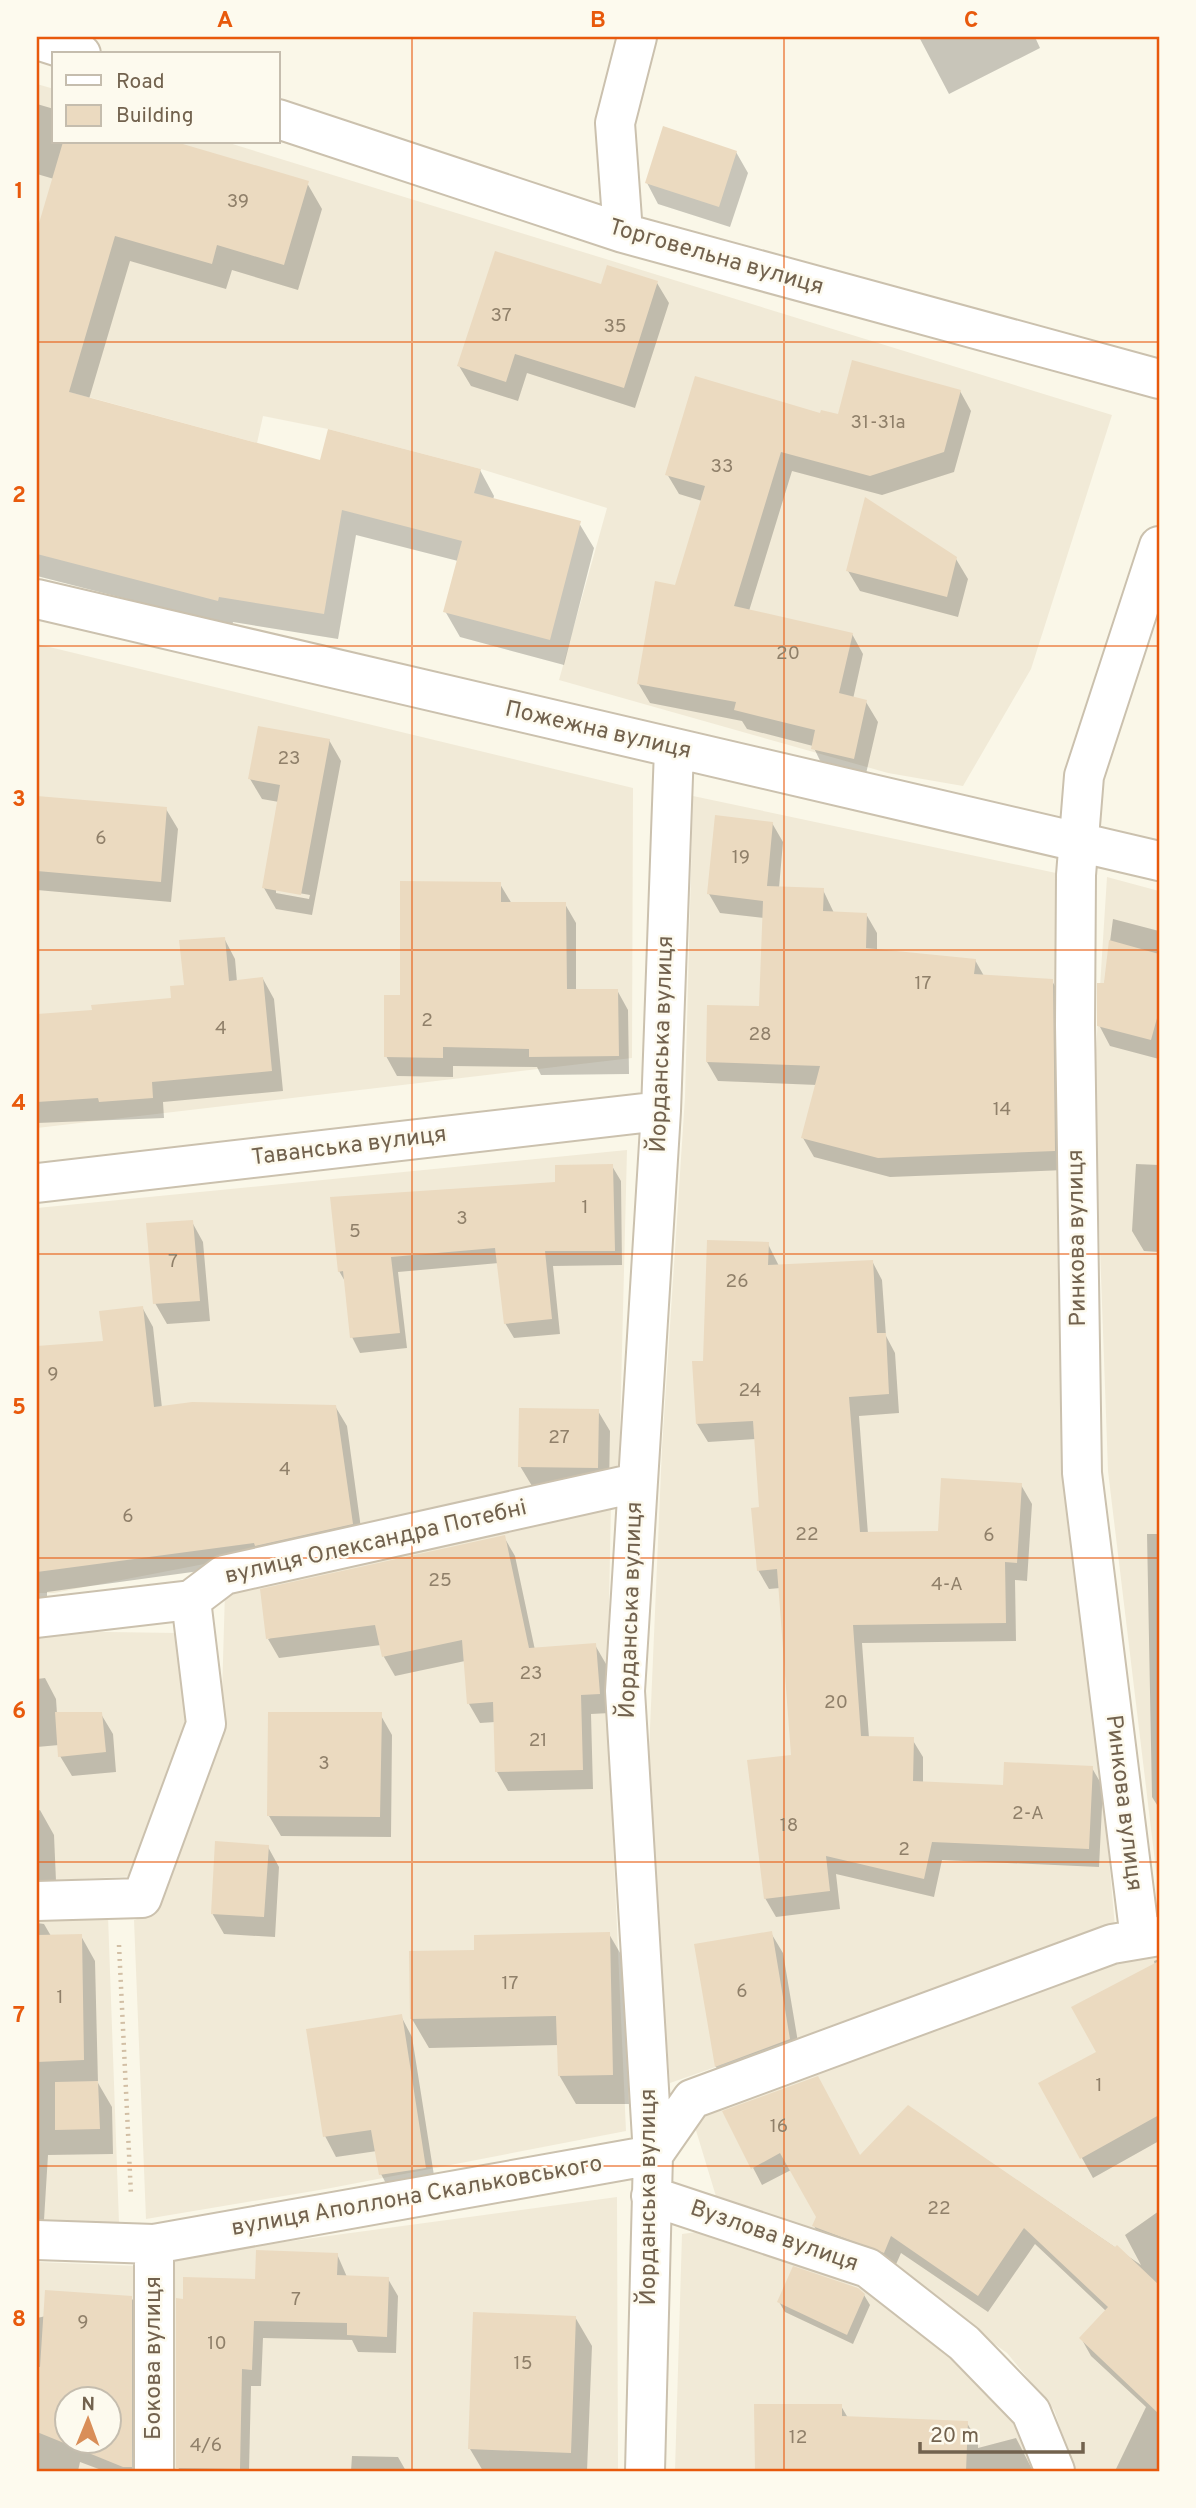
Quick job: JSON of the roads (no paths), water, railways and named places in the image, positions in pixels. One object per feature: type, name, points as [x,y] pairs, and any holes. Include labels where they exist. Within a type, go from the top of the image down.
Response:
[{"type":"street","points":[[623,233],[615,123],[637,37]]},
{"type":"street","points":[[37,40],[75,52]]},
{"type":"street","name":"Торговельна вулиця","points":[[280,120],[623,233],[1159,379]]},
{"type":"street","name":"Ринкова вулиця","points":[[1150,1938],[1082,1473],[1075,1025],[1079,841],[1084,776],[1159,546]]},
{"type":"street","name":"Пожежна вулиця","points":[[37,600],[1159,861]]},
{"type":"street","name":"Йорданська вулиця","points":[[645,2471],[653,2155],[625,1691],[661,1111],[674,749]]},
{"type":"street","name":"Таванська вулиця","points":[[37,1183],[661,1111]]},
{"type":"street","name":"вулиця Олександра Потебні","points":[[191,1600],[224,1575],[636,1483]]},
{"type":"street","points":[[37,1618],[191,1600],[206,1724],[142,1898],[37,1901]]},
{"type":"street","points":[[653,2155],[692,2099],[1112,1944],[1150,1938]]},
{"type":"street","name":"вулиця Аполлона Скальковського","points":[[37,2240],[144,2244],[653,2155]]},
{"type":"street","name":"Вузлова вулиця","points":[[651,2196],[868,2268],[964,2343],[1031,2412],[1055,2471]]},
{"type":"street","name":"Бокова вулиця","points":[[144,2244],[154,2471]]}]
